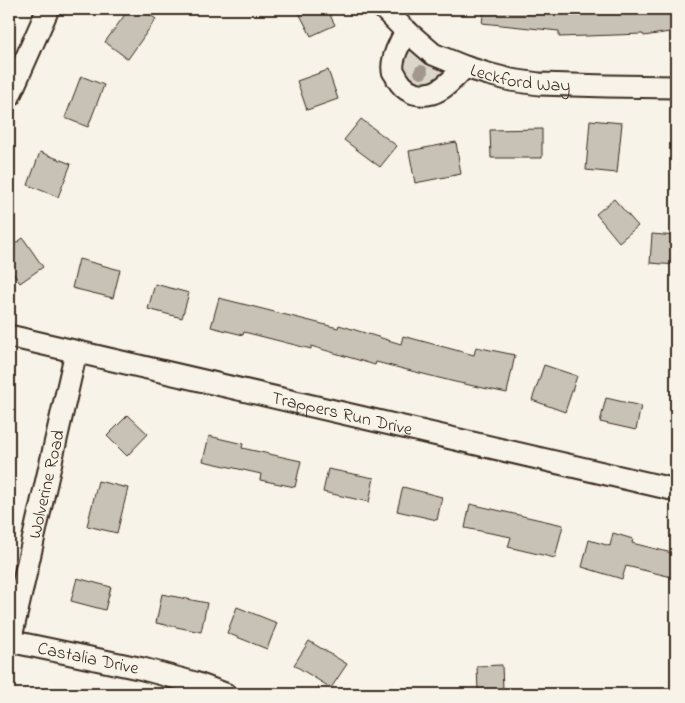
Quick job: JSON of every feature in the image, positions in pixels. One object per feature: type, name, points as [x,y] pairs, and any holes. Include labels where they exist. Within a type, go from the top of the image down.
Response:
[{"type":"street","points":[[9,97],[48,9]]},
{"type":"street","name":"Leckford Way","points":[[384,9],[433,54],[465,67],[511,80],[539,84],[676,87]]},
{"type":"street","points":[[407,31],[395,55],[393,71],[401,86],[414,94],[432,93],[452,82],[465,67]]},
{"type":"street","name":"Trappers Run Drive","points":[[9,336],[676,490]]},
{"type":"street","name":"Wolverine Road","points":[[9,643],[76,352]]},
{"type":"street","name":"Castalia Drive","points":[[9,643],[143,669],[195,683],[225,694]]},
{"type":"shaded area","points":[[411,49],[446,71],[444,79],[424,89],[403,76],[404,54]]},
{"type":"building","points":[[129,9],[141,9],[156,19],[128,59],[105,42]]},
{"type":"building","points":[[297,9],[327,9],[335,25],[311,36]]},
{"type":"building","points":[[484,9],[539,9],[539,11],[676,9],[676,31],[644,36],[643,34],[559,37],[559,31],[482,23]]},
{"type":"building","points":[[328,70],[338,99],[307,110],[297,81]]},
{"type":"building","points":[[81,76],[104,85],[88,127],[65,118]]},
{"type":"building","points":[[361,119],[397,146],[380,167],[344,140]]},
{"type":"building","points":[[590,120],[622,123],[617,173],[586,170]]},
{"type":"building","points":[[542,129],[542,158],[491,158],[490,130]]},
{"type":"building","points":[[456,142],[461,174],[415,183],[409,151]]},
{"type":"building","points":[[40,152],[71,164],[58,197],[28,185]]},
{"type":"building","points":[[614,199],[638,226],[619,242],[596,214]]},
{"type":"building","points":[[652,234],[676,236],[676,265],[650,263]]},
{"type":"building","points":[[23,238],[43,267],[20,283],[9,267],[9,248]]},
{"type":"building","points":[[79,259],[120,270],[113,298],[72,288]]},
{"type":"building","points":[[155,284],[189,293],[182,318],[148,309]]},
{"type":"building","points":[[219,298],[338,328],[339,325],[401,344],[403,336],[474,355],[476,347],[515,355],[507,393],[376,362],[375,365],[311,346],[311,349],[244,332],[243,335],[211,327]]},
{"type":"building","points":[[544,365],[577,376],[565,412],[532,400]]},
{"type":"building","points":[[606,398],[641,406],[636,430],[600,422]]},
{"type":"building","points":[[128,415],[148,434],[127,456],[107,436]]},
{"type":"building","points":[[209,436],[243,444],[242,448],[301,461],[295,487],[260,480],[261,474],[203,461]]},
{"type":"building","points":[[328,469],[374,478],[369,502],[323,492]]},
{"type":"building","points":[[98,481],[128,488],[117,533],[87,526]]},
{"type":"building","points":[[403,487],[442,497],[437,520],[397,511]]},
{"type":"building","points":[[470,504],[563,525],[555,558],[508,547],[511,537],[465,528]]},
{"type":"building","points":[[613,533],[633,539],[632,543],[676,554],[676,578],[626,566],[622,579],[582,567],[589,540],[610,546]]},
{"type":"building","points":[[77,578],[111,587],[105,610],[71,601]]},
{"type":"building","points":[[162,594],[207,603],[201,632],[156,623]]},
{"type":"building","points":[[237,607],[277,623],[267,649],[227,633]]},
{"type":"building","points":[[309,641],[347,664],[331,688],[294,665]]},
{"type":"building","points":[[502,665],[503,690],[478,691],[477,666]]}]
